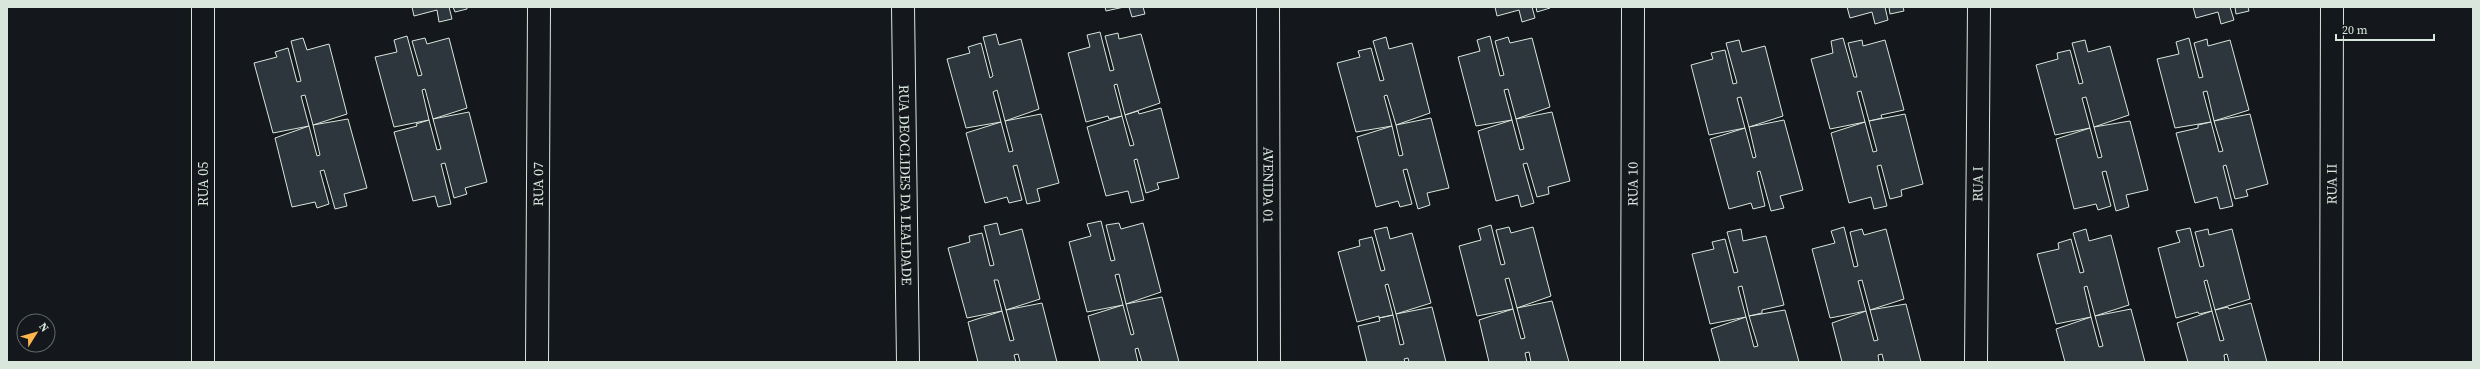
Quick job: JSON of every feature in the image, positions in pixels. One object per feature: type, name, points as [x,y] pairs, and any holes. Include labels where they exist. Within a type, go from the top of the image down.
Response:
[{"type":"street","name":"RUA 05","points":[[203,7],[203,362]]},
{"type":"street","name":"RUA 07","points":[[537,362],[539,7]]},
{"type":"street","name":"RUA DEOCLIDES DA LEALDADE","points":[[903,7],[908,362]]},
{"type":"street","name":"AVENIDA 01","points":[[1268,7],[1269,362]]},
{"type":"street","name":"RUA 10","points":[[1632,362],[1633,7]]},
{"type":"street","name":"RUA I","points":[[1976,362],[1979,7]]},
{"type":"street","name":"RUA II","points":[[2331,362],[2332,7]]},
{"type":"building","points":[[412,7],[449,7],[452,19],[439,22],[437,10],[414,16]]},
{"type":"building","points":[[453,7],[467,7],[467,9],[455,12]]},
{"type":"building","points":[[1105,7],[1124,7],[1106,11]]},
{"type":"building","points":[[1129,7],[1143,7],[1145,14],[1132,17]]},
{"type":"building","points":[[1495,7],[1532,7],[1535,18],[1522,22],[1519,10],[1497,16]]},
{"type":"building","points":[[1536,7],[1550,7],[1550,8],[1537,12]]},
{"type":"building","points":[[1847,7],[1885,7],[1888,20],[1875,24],[1872,12],[1850,18]]},
{"type":"building","points":[[1889,7],[1903,7],[1904,11],[1890,14]]},
{"type":"building","points":[[2193,7],[2230,7],[2234,20],[2221,24],[2218,12],[2196,18]]},
{"type":"building","points":[[2235,7],[2248,7],[2249,11],[2236,14]]},
{"type":"building","points":[[1100,32],[1110,71],[1114,70],[1105,36],[1118,33],[1119,39],[1141,34],[1160,103],[1125,115],[1117,84],[1114,85],[1122,116],[1109,119],[1108,116],[1086,122],[1068,53],[1090,47],[1087,35]]},
{"type":"building","points":[[996,34],[999,45],[1021,39],[1039,109],[1005,121],[997,90],[993,92],[1001,122],[966,128],[947,59],[970,53],[968,47],[981,43],[990,78],[993,76],[983,37]]},
{"type":"building","points":[[407,36],[418,76],[422,75],[412,41],[425,38],[427,44],[449,38],[467,108],[433,119],[425,89],[422,90],[429,120],[394,127],[375,57],[397,52],[394,40]]},
{"type":"building","points":[[1490,36],[1500,76],[1504,75],[1495,41],[1508,37],[1510,43],[1532,38],[1550,107],[1516,119],[1508,89],[1504,90],[1512,120],[1476,126],[1458,57],[1480,51],[1477,40]]},
{"type":"building","points":[[1386,37],[1389,49],[1412,43],[1430,113],[1396,125],[1387,95],[1384,96],[1392,126],[1356,132],[1337,63],[1360,57],[1358,51],[1371,48],[1380,81],[1384,80],[1373,41]]},
{"type":"building","points":[[303,38],[307,50],[329,44],[347,114],[313,125],[305,95],[301,96],[309,126],[273,133],[254,63],[277,57],[275,52],[288,48],[297,82],[301,81],[291,41]]},
{"type":"building","points":[[1843,38],[1854,77],[1857,77],[1848,43],[1862,40],[1863,46],[1885,40],[1904,110],[1881,115],[1882,118],[1869,121],[1861,91],[1857,92],[1865,122],[1830,129],[1811,59],[1833,53],[1831,41]]},
{"type":"building","points":[[2189,38],[2199,78],[2203,77],[2194,43],[2207,39],[2208,46],[2230,40],[2249,110],[2214,121],[2207,91],[2203,92],[2211,122],[2175,128],[2157,59],[2179,54],[2176,42]]},
{"type":"building","points":[[1739,40],[1742,52],[1765,46],[1783,116],[1749,127],[1741,97],[1737,98],[1745,128],[1709,135],[1691,65],[1713,59],[1711,53],[1725,50],[1733,84],[1737,83],[1726,43]]},
{"type":"building","points":[[2085,40],[2088,52],[2110,46],[2129,115],[2094,127],[2086,97],[2082,98],[2090,128],[2055,135],[2036,65],[2058,59],[2057,53],[2070,50],[2079,84],[2083,83],[2072,43]]},
{"type":"building","points":[[1161,108],[1179,178],[1157,183],[1159,189],[1146,193],[1137,159],[1134,160],[1144,200],[1131,203],[1128,191],[1106,196],[1087,127],[1122,116],[1130,146],[1134,145],[1125,115],[1138,111],[1139,114]]},
{"type":"building","points":[[469,112],[487,182],[465,188],[467,194],[454,198],[445,163],[441,164],[451,204],[438,207],[435,196],[413,201],[394,132],[417,126],[416,124],[429,120],[437,150],[441,149],[433,119]]},
{"type":"building","points":[[1552,112],[1570,181],[1548,187],[1549,194],[1537,197],[1527,163],[1523,164],[1534,203],[1521,207],[1518,195],[1496,201],[1478,131],[1512,120],[1520,150],[1524,149],[1516,119]]},
{"type":"building","points":[[1041,114],[1059,183],[1037,189],[1040,201],[1027,204],[1017,165],[1013,166],[1022,200],[1009,203],[1007,197],[985,203],[966,133],[1001,122],[1009,152],[1013,151],[1005,121]]},
{"type":"building","points":[[1905,114],[1923,184],[1901,190],[1902,196],[1890,199],[1881,165],[1877,166],[1887,206],[1874,209],[1871,197],[1849,203],[1831,133],[1865,122],[1873,152],[1877,151],[1869,121]]},
{"type":"building","points":[[2250,114],[2268,184],[2246,190],[2248,196],[2235,199],[2226,165],[2223,166],[2233,206],[2220,209],[2217,197],[2195,203],[2176,133],[2198,128],[2198,125],[2211,122],[2219,152],[2223,151],[2214,121]]},
{"type":"building","points":[[1431,118],[1449,188],[1427,193],[1430,205],[1418,209],[1407,169],[1403,170],[1412,204],[1400,207],[1398,201],[1376,207],[1357,137],[1392,126],[1399,156],[1403,155],[1396,125]]},
{"type":"building","points":[[348,119],[367,188],[344,194],[347,206],[335,209],[324,170],[320,171],[329,204],[317,208],[315,202],[292,207],[275,138],[309,126],[317,156],[320,155],[313,125]]},
{"type":"building","points":[[1784,120],[1803,190],[1780,196],[1784,208],[1771,211],[1760,171],[1757,172],[1765,206],[1753,209],[1751,203],[1729,209],[1710,139],[1745,128],[1753,158],[1756,157],[1749,127]]},
{"type":"building","points":[[2130,121],[2148,190],[2126,195],[2129,207],[2116,211],[2106,171],[2102,172],[2111,206],[2098,210],[2096,204],[2074,209],[2056,139],[2090,128],[2098,158],[2102,157],[2094,127]]},
{"type":"building","points":[[1101,221],[1111,261],[1115,260],[1106,225],[1119,223],[1121,229],[1143,223],[1161,292],[1126,304],[1119,274],[1115,275],[1123,305],[1087,312],[1069,242],[1091,236],[1087,224]]},
{"type":"building","points":[[997,223],[1000,235],[1022,229],[1040,299],[1006,310],[998,280],[994,280],[1002,311],[967,318],[948,248],[970,242],[969,236],[982,233],[990,266],[994,265],[984,226]]},
{"type":"building","points":[[1491,225],[1501,265],[1505,264],[1496,230],[1509,227],[1511,233],[1533,227],[1551,296],[1517,308],[1509,278],[1505,279],[1513,309],[1477,316],[1459,246],[1481,240],[1478,229]]},
{"type":"building","points":[[1387,227],[1390,239],[1412,233],[1431,303],[1396,314],[1388,284],[1385,285],[1393,315],[1379,318],[1379,316],[1357,322],[1338,252],[1360,246],[1359,240],[1372,237],[1381,271],[1385,270],[1374,230]]},
{"type":"building","points":[[1844,227],[1854,267],[1858,266],[1850,232],[1862,229],[1864,235],[1886,229],[1904,299],[1870,310],[1862,280],[1858,281],[1866,311],[1830,318],[1812,249],[1835,243],[1831,231]]},
{"type":"building","points":[[2190,228],[2200,267],[2204,266],[2195,232],[2208,229],[2209,235],[2232,229],[2250,299],[2215,310],[2207,280],[2204,281],[2212,311],[2199,314],[2198,312],[2176,318],[2158,248],[2180,242],[2176,231]]},
{"type":"building","points":[[1741,229],[1743,241],[1766,236],[1784,305],[1762,310],[1762,313],[1749,316],[1742,286],[1738,287],[1746,317],[1710,324],[1692,254],[1714,249],[1712,242],[1725,239],[1734,273],[1738,272],[1727,232]]},
{"type":"building","points":[[2086,229],[2089,241],[2111,235],[2129,305],[2095,316],[2087,286],[2084,287],[2091,317],[2056,324],[2037,254],[2059,249],[2058,243],[2071,239],[2080,273],[2084,272],[2073,233]]},
{"type":"building","points":[[1162,297],[1179,362],[1142,362],[1138,348],[1135,349],[1138,362],[1100,362],[1088,316],[1123,305],[1131,335],[1134,334],[1126,304]]},
{"type":"building","points":[[1552,301],[1569,362],[1531,362],[1529,352],[1525,353],[1527,362],[1489,362],[1479,320],[1513,309],[1521,339],[1525,338],[1517,308]]},
{"type":"building","points":[[1042,303],[1057,362],[1020,362],[1018,354],[1014,355],[1016,362],[978,362],[968,322],[1002,311],[1010,341],[1014,340],[1006,310]]},
{"type":"building","points":[[2251,303],[2267,362],[2229,362],[2227,354],[2224,355],[2225,362],[2188,362],[2177,323],[2212,311],[2220,341],[2224,340],[2215,310],[2228,307],[2229,309]]},
{"type":"building","points":[[1906,304],[1921,362],[1884,362],[1882,354],[1878,355],[1879,362],[1842,362],[1832,323],[1866,311],[1874,341],[1878,340],[1870,310]]},
{"type":"building","points":[[1432,307],[1446,362],[1409,362],[1408,358],[1404,359],[1405,362],[1367,362],[1358,326],[1380,321],[1379,318],[1393,315],[1400,345],[1404,344],[1396,314]]},
{"type":"building","points":[[2131,309],[2145,362],[2065,362],[2056,329],[2091,317],[2099,347],[2103,346],[2095,316]]},
{"type":"building","points":[[1785,310],[1799,362],[1720,362],[1711,329],[1746,317],[1754,347],[1758,346],[1749,316]]}]
